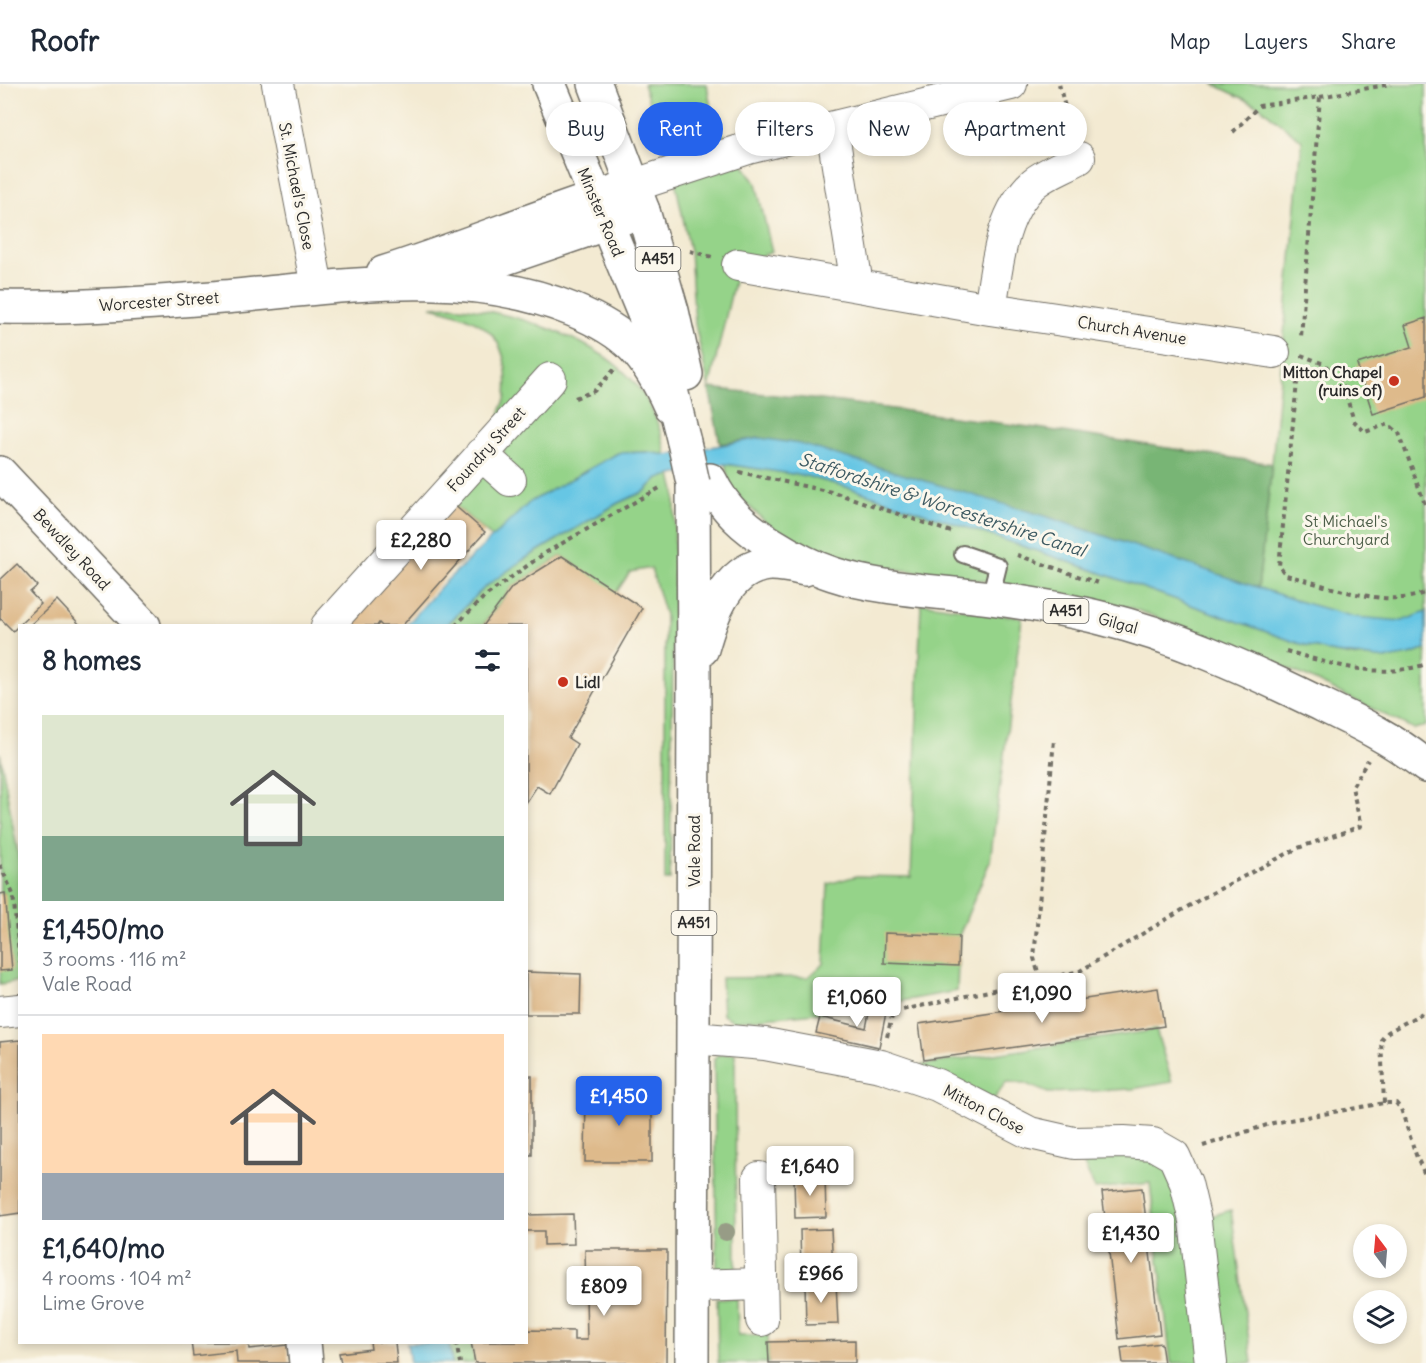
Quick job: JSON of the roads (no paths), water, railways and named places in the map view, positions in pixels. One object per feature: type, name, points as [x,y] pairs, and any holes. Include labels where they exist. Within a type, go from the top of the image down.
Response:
[{"type":"main road","name":"Minster Road","points":[[549,84],[664,362],[689,439]]},
{"type":"main road","name":"A451","points":[[596,84],[639,198],[672,311],[689,439],[703,479]]},
{"type":"main road","points":[[601,210],[639,198]]},
{"type":"main road","name":"Worcester Street","points":[[317,287],[378,274],[601,210]]},
{"type":"main road","name":"Worcester Street","points":[[424,283],[491,263],[601,210]]},
{"type":"main road","name":"Worcester Street","points":[[0,307],[62,307],[230,296],[317,287],[424,283],[504,289],[537,297],[581,313],[610,328],[634,348],[644,360],[689,439]]},
{"type":"main road","name":"Bewdley Road","points":[[0,472],[142,624]]},
{"type":"main road","name":"Gilgal","points":[[703,479],[749,530],[786,553],[834,574],[891,586],[990,598],[1102,618],[1191,646],[1353,720],[1426,766]]},
{"type":"main road","name":"Vale Road","points":[[692,1363],[694,674],[703,479]]},
{"type":"main road","points":[[694,674],[716,607],[729,587],[743,573],[764,565],[780,564],[834,574]]},
{"type":"main road","points":[[303,1344],[306,1363]]},
{"type":"street","name":"St. Michael's Close","points":[[278,84],[317,287]]},
{"type":"street","points":[[835,127],[1011,84]]},
{"type":"street","points":[[835,147],[857,285]]},
{"type":"street","points":[[639,198],[673,171],[735,152]]},
{"type":"street","points":[[990,309],[1002,240],[1015,208],[1034,183],[1079,158]]},
{"type":"street","name":"Church Avenue","points":[[738,265],[990,309],[1293,354]]},
{"type":"street","name":"Foundry Street","points":[[329,624],[550,379]]},
{"type":"street","points":[[481,454],[510,480]]},
{"type":"street","points":[[0,1012],[18,1010]]},
{"type":"street","name":"Mitton Close","points":[[693,1038],[765,1044],[881,1066],[937,1085],[1030,1133],[1074,1143],[1152,1144],[1174,1156],[1186,1183],[1195,1221],[1211,1363]]},
{"type":"street","points":[[759,1178],[762,1320]]},
{"type":"street","points":[[692,1286],[761,1284]]},
{"type":"lane","points":[[963,554],[998,566],[990,598]]},
{"type":"water","name":"Staffordshire & Worcestershire Canal","points":[[760,438],[800,444],[1048,517],[1298,601],[1355,617],[1402,621],[1426,612],[1426,649],[1410,655],[1386,659],[1335,653],[1298,643],[1087,568],[850,488],[806,476],[725,464],[658,478],[645,491],[618,503],[523,560],[485,587],[447,624],[408,624],[443,584],[530,502],[618,453],[647,452],[667,455]]},
{"type":"water","points":[[407,1344],[449,1344],[452,1363],[410,1363]]},
{"type":"place","name":"Mitton Chapel (ruins of)","points":[[1394,381]]},
{"type":"place","name":"Lidl","points":[[563,682]]},
{"type":"park label","name":"St Michael's Churchyard","points":[[1346,530]]}]
